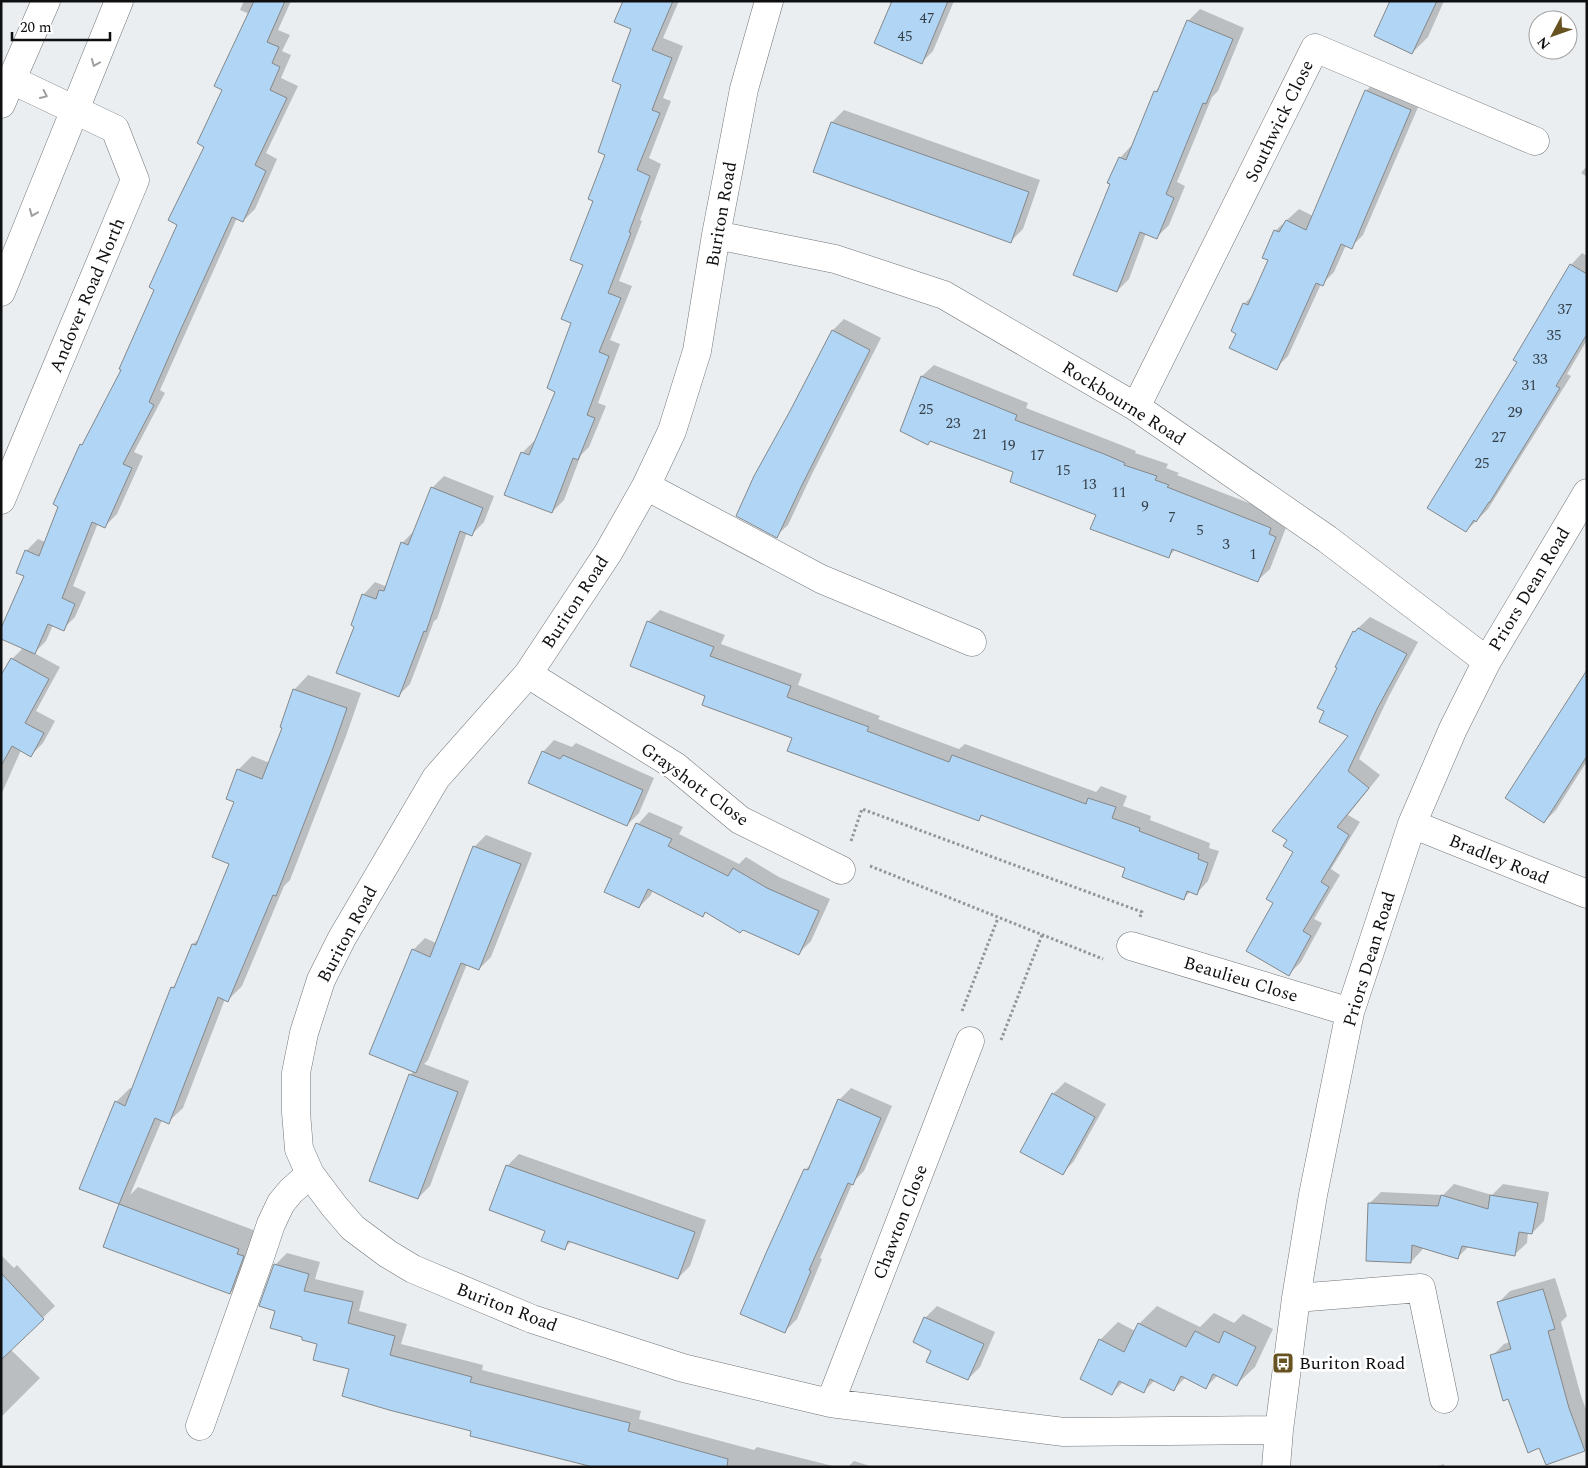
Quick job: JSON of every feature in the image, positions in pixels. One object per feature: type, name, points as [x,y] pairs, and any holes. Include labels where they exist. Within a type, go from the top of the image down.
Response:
[{"type":"street","name":"Andover Road North","points":[[1,500],[135,180],[114,129],[76,110],[7,92],[46,1]]},
{"type":"street","points":[[1,292],[119,1]]},
{"type":"street","name":"Buriton Road","points":[[769,1],[744,89],[716,235],[697,351],[672,431],[646,486],[608,553],[528,674],[436,778],[342,938],[321,980],[304,1033],[296,1073],[296,1112],[299,1149],[310,1174],[334,1206],[354,1228],[388,1254],[413,1269],[532,1319],[683,1368],[830,1403],[1064,1432],[1278,1430]]},
{"type":"street","name":"Southwick Close","points":[[1136,407],[1315,48],[1536,141]]},
{"type":"street","name":"Rockbourne Road","points":[[716,235],[835,258],[944,295],[1136,407],[1327,540],[1487,661]]},
{"type":"street","points":[[646,486],[821,579],[972,642]]},
{"type":"street","name":"Priors Dean Road","points":[[1276,1467],[1278,1430],[1296,1298],[1313,1195],[1350,1012],[1412,824],[1453,729],[1487,661],[1587,493]]},
{"type":"street","name":"Grayshott Close","points":[[528,674],[675,766],[740,820],[844,863]]},
{"type":"street","name":"Bradley Road","points":[[1412,824],[1587,894]]},
{"type":"street","name":"Beaulieu Close","points":[[1131,946],[1350,1012]]},
{"type":"street","name":"Chawton Close","points":[[830,1403],[970,1041]]},
{"type":"street","points":[[200,1426],[280,1203],[310,1174]]},
{"type":"street","points":[[1296,1298],[1422,1288],[1444,1399]]},
{"type":"path","points":[[862,809],[1142,912],[1131,946],[1113,963],[998,918],[844,863],[862,809]]},
{"type":"path","points":[[998,918],[954,1033],[970,1041],[998,1047],[1042,935]]},
{"type":"building","points":[[254,1],[285,1],[267,42],[279,47],[272,63],[280,67],[270,90],[287,98],[255,165],[266,171],[243,222],[232,217],[181,329],[149,402],[154,405],[123,464],[132,468],[105,528],[92,522],[62,598],[75,604],[64,631],[48,624],[35,654],[1,639],[1,628],[24,576],[16,573],[25,550],[39,556],[58,507],[53,504],[80,444],[82,445],[121,370],[119,369],[154,290],[149,287],[177,225],[168,220],[204,147],[197,143],[222,90],[214,86]]},
{"type":"building","points":[[623,1],[673,1],[652,50],[672,58],[652,110],[660,113],[637,170],[650,176],[608,293],[621,298],[599,352],[609,356],[587,415],[595,418],[578,460],[573,458],[552,513],[504,495],[521,452],[529,455],[555,392],[547,388],[571,323],[561,319],[583,265],[570,260],[593,201],[588,199],[605,155],[598,152],[621,85],[612,81],[631,29],[614,22]]},
{"type":"building","points":[[892,1],[948,1],[922,64],[874,43]]},
{"type":"building","points":[[1390,1],[1437,1],[1412,54],[1374,36]]},
{"type":"building","points":[[1187,20],[1233,39],[1206,104],[1203,103],[1166,194],[1174,198],[1157,239],[1140,232],[1117,292],[1073,275],[1110,184],[1107,183],[1119,157],[1126,160],[1154,91],[1157,92]]},
{"type":"building","points":[[1365,90],[1411,110],[1352,249],[1341,244],[1323,286],[1316,283],[1277,370],[1229,348],[1236,334],[1231,331],[1243,303],[1248,305],[1268,260],[1262,258],[1274,230],[1279,232],[1286,220],[1306,230]]},
{"type":"building","points":[[831,122],[1029,192],[1011,243],[813,172]]},
{"type":"building","points":[[1570,264],[1587,274],[1587,334],[1556,386],[1560,388],[1490,502],[1476,522],[1474,520],[1466,532],[1427,508],[1517,362],[1513,360]]},
{"type":"building","points":[[832,330],[870,350],[777,538],[736,516],[754,476]]},
{"type":"building","points":[[921,376],[1017,415],[1015,420],[1104,454],[1125,463],[1124,465],[1157,476],[1155,480],[1169,485],[1167,487],[1271,528],[1269,534],[1276,537],[1258,582],[1172,549],[1169,558],[1090,529],[1096,515],[1010,482],[1013,472],[930,441],[928,445],[900,431]]},
{"type":"building","points":[[431,487],[483,508],[472,536],[460,531],[426,632],[424,631],[399,697],[336,673],[354,627],[351,625],[362,594],[376,599],[379,590],[384,591],[401,542],[408,545]]},
{"type":"building","points":[[647,621],[714,647],[710,656],[791,686],[787,697],[869,727],[867,731],[949,762],[952,755],[1086,804],[1088,798],[1116,807],[1112,818],[1140,828],[1139,831],[1199,854],[1198,859],[1208,863],[1197,895],[1187,891],[1184,900],[1122,877],[1125,868],[981,815],[979,821],[787,751],[792,738],[702,705],[705,696],[630,666]]},
{"type":"building","points":[[1358,628],[1407,654],[1377,709],[1348,771],[1369,788],[1337,827],[1349,835],[1321,882],[1329,887],[1303,931],[1311,936],[1289,976],[1246,951],[1273,903],[1266,899],[1293,852],[1283,846],[1287,840],[1272,831],[1348,736],[1319,722],[1324,711],[1317,708],[1353,631],[1355,632]]},
{"type":"building","points":[[11,658],[49,679],[25,723],[44,733],[31,757],[12,746],[1,766],[1,675]]},
{"type":"building","points":[[1587,670],[1587,756],[1544,823],[1505,798]]},
{"type":"building","points":[[293,689],[347,708],[276,896],[273,895],[228,1002],[218,997],[169,1124],[155,1118],[119,1204],[79,1189],[115,1101],[125,1106],[171,987],[174,988],[192,944],[196,945],[229,864],[212,857],[234,802],[226,799],[237,769],[262,779],[282,728],[280,727]]},
{"type":"building","points":[[542,751],[560,759],[563,755],[643,790],[627,826],[528,783]]},
{"type":"building","points":[[636,823],[672,839],[668,846],[728,876],[733,868],[767,888],[819,911],[799,955],[743,930],[740,933],[705,912],[703,917],[648,889],[639,908],[604,892]]},
{"type":"building","points":[[473,846],[521,864],[479,970],[461,963],[416,1073],[369,1054],[412,949],[430,957]]},
{"type":"building","points":[[409,1074],[458,1092],[418,1199],[369,1181]]},
{"type":"building","points":[[1052,1093],[1095,1117],[1063,1175],[1020,1152]]},
{"type":"building","points":[[838,1099],[881,1118],[853,1185],[848,1183],[809,1270],[811,1271],[785,1333],[740,1314],[804,1169],[808,1170]]},
{"type":"building","points":[[506,1165],[695,1232],[678,1279],[568,1241],[565,1250],[541,1241],[545,1231],[489,1210]]},
{"type":"building","points":[[1441,1195],[1488,1209],[1490,1195],[1538,1203],[1532,1234],[1519,1232],[1515,1256],[1462,1246],[1458,1259],[1412,1245],[1411,1263],[1366,1261],[1368,1203],[1438,1206]]},
{"type":"building","points":[[119,1204],[239,1249],[237,1254],[244,1256],[230,1294],[103,1247]]},
{"type":"building","points":[[274,1264],[309,1274],[304,1291],[353,1302],[348,1323],[395,1336],[390,1355],[472,1377],[470,1382],[630,1423],[628,1431],[728,1459],[727,1467],[593,1467],[470,1436],[471,1431],[342,1396],[349,1369],[313,1360],[317,1344],[302,1340],[302,1337],[270,1328],[275,1311],[259,1306]]},
{"type":"building","points":[[1,1273],[44,1319],[1,1360]]},
{"type":"building","points":[[1543,1289],[1555,1329],[1548,1331],[1569,1408],[1585,1451],[1546,1465],[1539,1448],[1528,1453],[1508,1399],[1503,1401],[1490,1355],[1511,1349],[1497,1302]]},
{"type":"building","points":[[924,1317],[984,1344],[968,1380],[926,1362],[931,1351],[913,1342]]},
{"type":"building","points":[[1138,1323],[1186,1347],[1195,1331],[1219,1343],[1224,1331],[1256,1347],[1237,1386],[1213,1374],[1206,1389],[1181,1376],[1174,1391],[1150,1379],[1144,1393],[1119,1381],[1112,1395],[1080,1379],[1099,1339],[1124,1352]]},
{"type":"place","name":"Buriton Road","points":[[1283,1363]]}]
